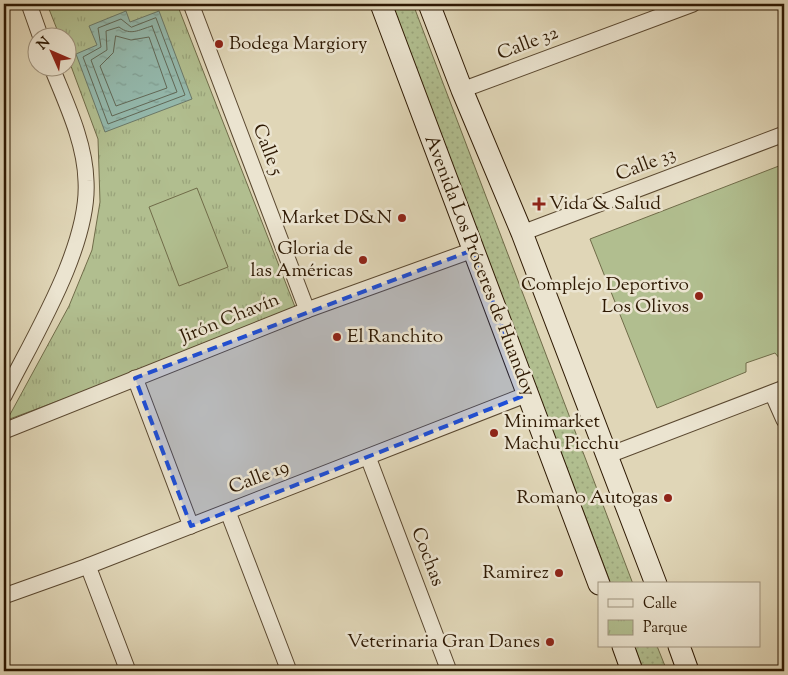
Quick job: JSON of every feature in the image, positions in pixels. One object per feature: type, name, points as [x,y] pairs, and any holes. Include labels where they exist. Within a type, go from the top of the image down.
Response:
[{"type":"main road","name":"Avenida Los Próceres de Huandoy","points":[[381,4],[598,582]]},
{"type":"main road","points":[[429,4],[609,455],[655,582]]},
{"type":"main road","points":[[624,648],[632,671]]},
{"type":"main road","points":[[680,648],[688,671]]},
{"type":"street","points":[[28,4],[37,28]]},
{"type":"street","name":"Calle 5","points":[[191,4],[307,310]]},
{"type":"street","name":"Calle 32","points":[[462,90],[693,4]]},
{"type":"street","points":[[4,396],[48,310],[70,258],[83,217],[86,180],[78,136],[56,78]]},
{"type":"street","name":"Calle 33","points":[[522,233],[784,134]]},
{"type":"street","name":"Jirón Chavín","points":[[4,431],[307,310],[473,250]]},
{"type":"street","points":[[135,378],[191,526]]},
{"type":"street","points":[[609,455],[778,391],[784,420]]},
{"type":"street","name":"Calle 19","points":[[4,596],[88,566],[528,394]]},
{"type":"street","name":"Cochas","points":[[368,457],[449,671]]},
{"type":"street","points":[[228,512],[289,671]]},
{"type":"street","points":[[88,566],[128,671]]},
{"type":"highlighted area","points":[[473,250],[528,394],[191,526],[135,378]]},
{"type":"green space","points":[[47,4],[177,4],[297,312],[7,420],[69,306],[92,250],[100,202],[98,139],[75,78],[78,78],[78,28],[56,28]]},
{"type":"green space","points":[[390,4],[413,4],[632,582],[610,582]]},
{"type":"green space","name":"Complejo Deportivo Los Olivos","points":[[784,164],[784,357],[780,359],[775,353],[746,363],[746,372],[657,408],[590,239]]},
{"type":"green space","points":[[197,188],[228,267],[179,286],[149,207]]},
{"type":"green space","points":[[635,648],[658,648],[667,671],[644,671]]},
{"type":"water","points":[[126,11],[130,22],[159,11],[192,99],[105,132],[78,59],[78,53],[97,45],[89,26]]},
{"type":"place","name":"Bodega Margiory","points":[[219,44]]},
{"type":"place","name":"Vida & Salud","points":[[539,204]]},
{"type":"place","name":"Market D&N","points":[[402,218]]},
{"type":"place","name":"Gloria de las Américas","points":[[363,260]]},
{"type":"place","name":"Complejo Deportivo Los Olivos","points":[[699,296]]},
{"type":"place","name":"El Ranchito","points":[[337,337]]},
{"type":"place","name":"Minimarket Machu Picchu","points":[[494,433]]},
{"type":"place","name":"Romano Autogas","points":[[668,498]]},
{"type":"place","name":"Ramirez","points":[[559,573]]},
{"type":"place","name":"Veterinaria Gran Danes","points":[[550,642]]}]
